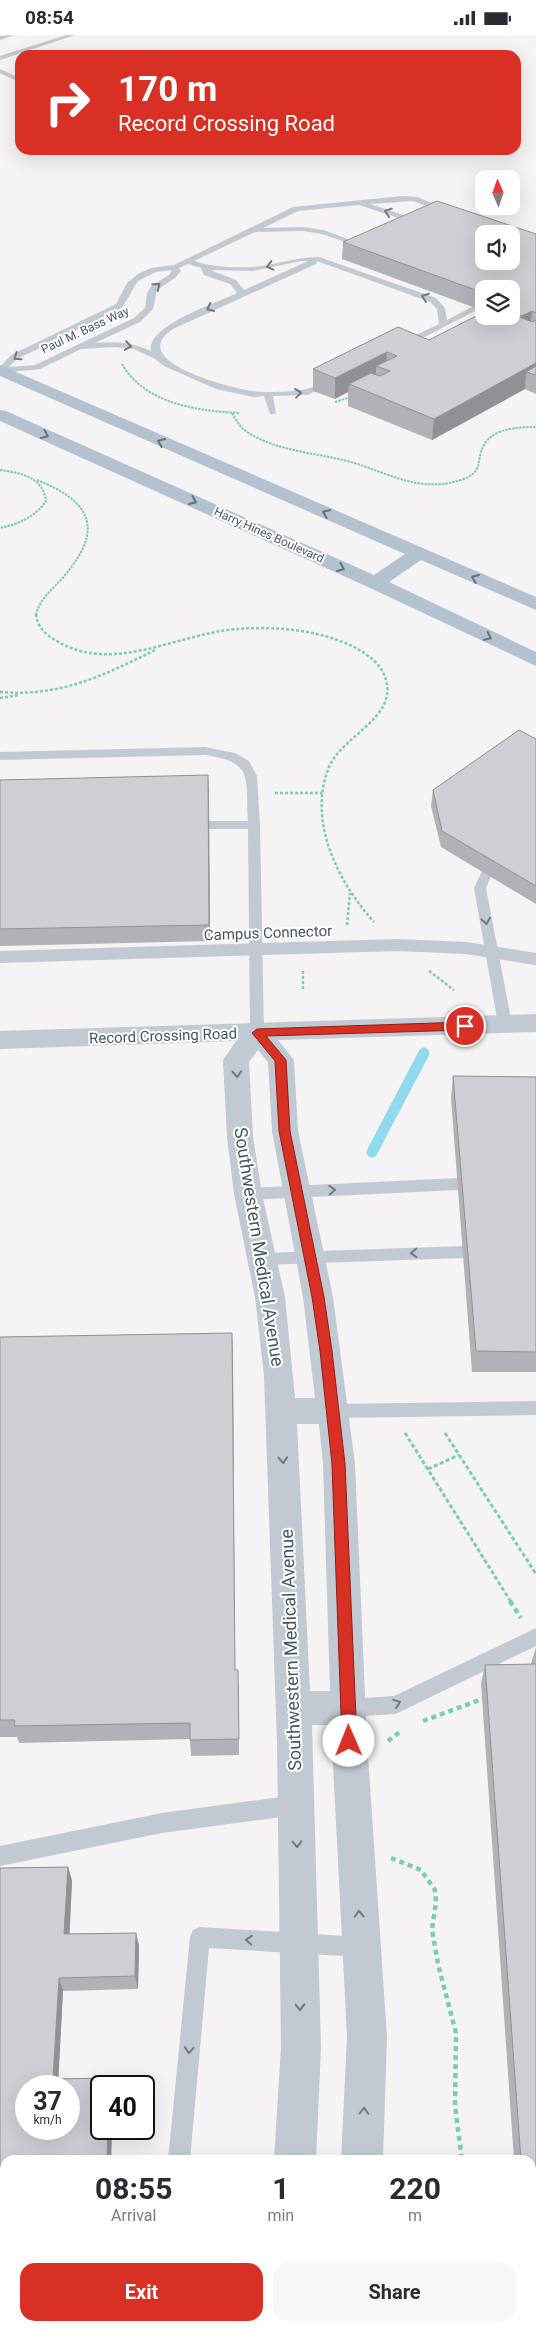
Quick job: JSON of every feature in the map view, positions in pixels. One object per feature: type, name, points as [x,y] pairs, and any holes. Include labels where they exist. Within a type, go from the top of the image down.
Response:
[{"type":"main road","points":[[1,371],[536,604]]},
{"type":"main road","name":"Harry Hines Boulevard","points":[[0,415],[375,583],[536,660]]},
{"type":"main road","points":[[0,422],[21,424]]},
{"type":"main road","points":[[375,583],[419,553]]},
{"type":"street","name":"Record Crossing Road","points":[[0,1040],[536,1023]]},
{"type":"street","points":[[257,1033],[281,1060],[285,1131],[318,1297],[339,1464],[349,1708],[367,2037],[362,2155]]},
{"type":"street","name":"Southwestern Medical Avenue","points":[[257,1033],[236,1060],[240,1137],[248,1194],[262,1259],[276,1341],[281,1411],[294,1708],[301,2047],[300,2104],[295,2155]]},
{"type":"street","points":[[281,1411],[333,1411]]},
{"type":"street","points":[[294,1708],[349,1708]]},
{"type":"lane","points":[[0,38],[10,35]]},
{"type":"lane","points":[[25,50],[72,35]]},
{"type":"lane","points":[[0,58],[15,53]]},
{"type":"lane","points":[[0,71],[15,78]]},
{"type":"lane","name":"Paul M. Bass Way","points":[[1,371],[14,357],[119,306],[126,291],[142,275],[157,268],[175,267],[282,215],[305,207],[356,201],[414,199],[461,215]]},
{"type":"lane","points":[[356,201],[421,224]]},
{"type":"lane","points":[[282,215],[367,248]]},
{"type":"lane","points":[[250,231],[294,228],[323,232]]},
{"type":"lane","points":[[187,261],[205,267],[253,269],[296,259],[319,259],[449,307],[466,304]]},
{"type":"lane","points":[[158,357],[154,349],[155,341],[161,333],[319,259]]},
{"type":"lane","name":"Paul M. Bass Way","points":[[1,371],[36,367],[145,315],[149,309],[150,292],[154,287],[174,276],[177,271],[175,267]]},
{"type":"lane","points":[[205,267],[208,273],[233,282],[242,294]]},
{"type":"lane","points":[[443,325],[449,307]]},
{"type":"lane","points":[[396,348],[475,309]]},
{"type":"lane","points":[[80,347],[100,344],[126,345],[158,357],[167,364],[219,387],[236,392],[268,395],[308,392],[334,379]]},
{"type":"lane","points":[[268,395],[273,412]]},
{"type":"lane","points":[[0,756],[214,753],[231,755],[245,764],[252,776],[253,794],[257,1033]]},
{"type":"lane","points":[[209,825],[254,825]]},
{"type":"lane","points":[[486,874],[480,888],[505,1024]]},
{"type":"lane","name":"Campus Connector","points":[[0,957],[398,945],[466,948],[536,959]]},
{"type":"lane","points":[[248,1194],[458,1184]]},
{"type":"lane","points":[[262,1259],[463,1252]]},
{"type":"lane","points":[[333,1411],[536,1409]]},
{"type":"lane","points":[[349,1708],[395,1705],[535,1637]]},
{"type":"lane","points":[[0,1856],[162,1823],[296,1805]]},
{"type":"lane","points":[[179,2155],[200,1937],[361,1947]]},
{"type":"path","points":[[122,357],[122,365],[135,382],[157,395],[184,405],[232,413],[273,412]]},
{"type":"path","points":[[232,413],[239,424],[247,430],[279,446],[304,454],[346,460],[402,481],[424,484],[453,482],[470,476],[480,467],[483,448],[491,438],[506,431],[536,427]]},
{"type":"path","points":[[0,470],[53,485],[75,500],[88,519],[89,529],[86,545],[75,562],[45,595],[37,608],[38,622],[47,635],[64,646],[86,653],[139,653],[203,634],[254,628],[289,630],[329,637],[355,647],[376,662],[386,679],[388,698],[377,716],[340,749],[329,767],[322,793],[322,828],[350,893],[380,929]]},
{"type":"path","points":[[0,527],[27,519],[42,508],[46,501],[46,494],[44,487],[37,480]]},
{"type":"path","points":[[0,698],[73,688],[101,677],[163,646]]},
{"type":"path","points":[[0,692],[24,694]]},
{"type":"path","points":[[253,794],[322,793]]},
{"type":"path","points":[[428,970],[454,990]]},
{"type":"path","points":[[403,1430],[535,1637]]},
{"type":"path","points":[[443,1431],[536,1574]]},
{"type":"path","points":[[428,1469],[459,1455]]},
{"type":"path","points":[[415,1725],[489,1696]]},
{"type":"path","points":[[388,1741],[394,1735],[409,1727]]},
{"type":"path","points":[[388,1857],[421,1870],[435,1890],[436,1902],[432,1930],[438,1964],[456,2033],[455,2106],[461,2155]]},
{"type":"building","points":[[437,201],[509,225],[475,225],[475,270],[520,270],[520,229],[536,234],[536,313],[532,311],[520,315],[520,280],[475,280],[475,290],[343,242]]},
{"type":"building","points":[[475,317],[475,325],[520,325],[520,317],[533,322],[536,320],[536,363],[434,419],[349,384],[371,373],[380,376],[390,371],[376,366],[397,356],[387,352],[335,378],[313,369],[398,327],[429,340]]},
{"type":"building","points":[[536,366],[536,375],[526,372]]},
{"type":"building","points":[[519,730],[536,739],[536,886],[442,831],[433,790]]},
{"type":"building","points":[[208,775],[209,925],[0,929],[0,780]]},
{"type":"building","points":[[453,1076],[536,1077],[536,1352],[476,1351]]},
{"type":"building","points":[[232,1333],[235,1670],[238,1670],[239,1739],[190,1740],[190,1723],[14,1726],[15,1720],[0,1720],[0,1337]]},
{"type":"building","points":[[536,1664],[536,2155],[521,2155],[485,1665]]},
{"type":"building","points":[[68,1867],[64,1934],[136,1933],[135,1976],[59,1978],[53,2075],[15,2075],[15,2140],[80,2140],[80,2079],[90,2078],[90,2140],[108,2140],[107,2155],[0,2155],[0,1868]]},
{"type":"waterway","points":[[372,1152],[424,1053]]},
{"type":"route","points":[[349,1741],[339,1464],[326,1351],[311,1257],[296,1192],[285,1131],[281,1060],[257,1033],[465,1026]]}]
